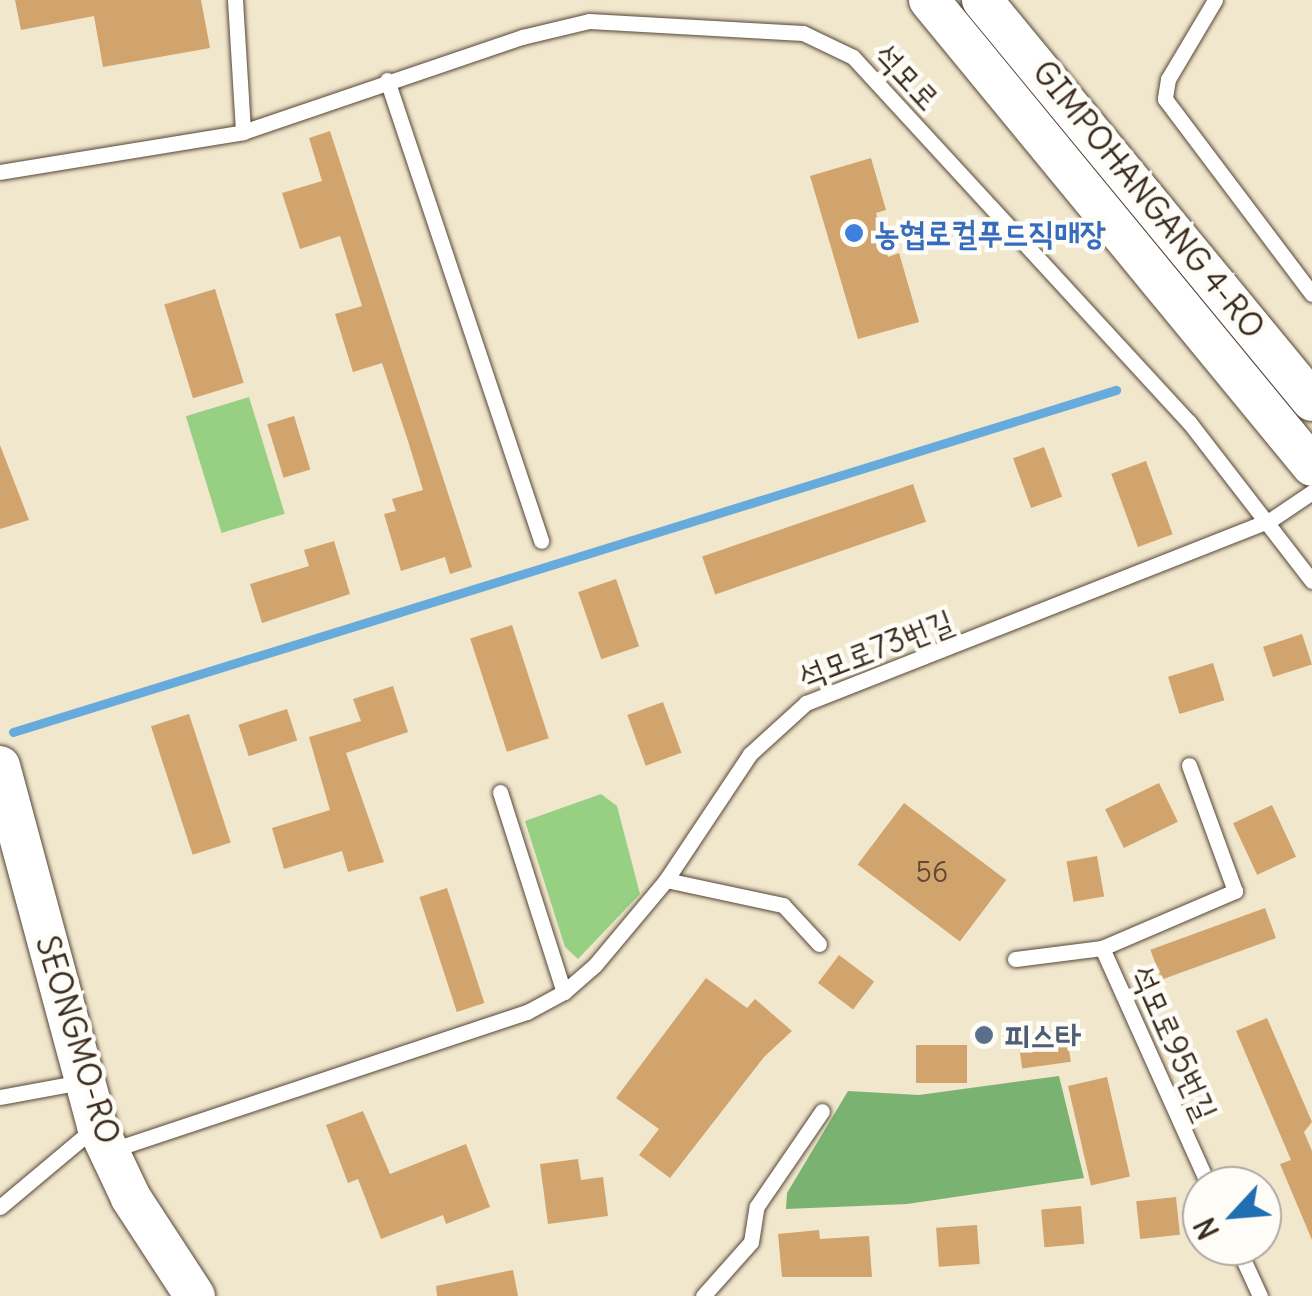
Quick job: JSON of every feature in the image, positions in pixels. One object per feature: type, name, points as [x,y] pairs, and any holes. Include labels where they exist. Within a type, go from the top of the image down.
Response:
[{"type":"street","name":"GIMPOHANGANG 4-RO","points":[[929,0],[1312,466]]},
{"type":"street","name":"GIMPOHANGANG 4-RO","points":[[982,0],[1312,401]]},
{"type":"street","name":"SEONGMO-RO","points":[[0,766],[82,1082],[103,1139],[195,1296]]},
{"type":"lane","points":[[235,0],[243,132]]},
{"type":"lane","points":[[1214,0],[1168,79],[1165,99],[1312,294]]},
{"type":"lane","name":"석모로","points":[[0,172],[243,132],[387,80],[590,21],[752,26],[832,42],[853,58],[1189,422],[1312,581]]},
{"type":"lane","points":[[387,80],[540,541]]},
{"type":"lane","name":"석모로73번길","points":[[103,1139],[527,1012],[564,992],[595,966],[666,880],[750,754],[806,703],[1269,521],[1312,492]]},
{"type":"lane","points":[[1102,948],[1234,891],[1189,765]]},
{"type":"lane","points":[[500,792],[564,992]]},
{"type":"lane","points":[[666,880],[783,905],[818,944]]},
{"type":"lane","name":"석모로95번길","points":[[1015,959],[1102,948],[1200,1166]]},
{"type":"lane","points":[[0,1097],[82,1082]]},
{"type":"lane","points":[[703,1296],[751,1242],[756,1206],[822,1111]]},
{"type":"lane","points":[[0,1207],[103,1139]]},
{"type":"lane","points":[[1246,1266],[1260,1296]]},
{"type":"green space","points":[[249,397],[285,514],[222,533],[186,416]]},
{"type":"green space","points":[[601,794],[617,806],[640,894],[578,959],[565,947],[525,821]]},
{"type":"green space","points":[[1059,1076],[1084,1178],[907,1204],[786,1209],[787,1193],[848,1091],[919,1095]]},
{"type":"building","points":[[15,0],[201,0],[210,48],[103,67],[94,16],[21,30]]},
{"type":"building","points":[[330,131],[472,567],[450,574],[445,557],[401,571],[384,514],[396,511],[392,499],[423,490],[408,441],[382,363],[353,372],[335,314],[362,306],[340,236],[300,249],[282,193],[322,181],[309,138]]},
{"type":"building","name":"농협로컬푸드직매장","points":[[871,158],[886,210],[876,213],[888,257],[899,253],[919,322],[858,339],[810,176]]},
{"type":"building","points":[[215,289],[244,383],[193,398],[164,304]]},
{"type":"building","points":[[294,416],[310,470],[284,478],[267,424]]},
{"type":"building","points":[[0,445],[29,520],[0,529]]},
{"type":"building","points":[[1044,447],[1062,497],[1031,508],[1013,458]]},
{"type":"building","points":[[1146,461],[1173,534],[1138,547],[1111,474]]},
{"type":"building","points":[[913,484],[926,522],[715,594],[702,557]]},
{"type":"building","points":[[334,541],[350,594],[262,623],[250,584],[309,566],[304,550]]},
{"type":"building","points":[[616,579],[639,646],[601,659],[578,592]]},
{"type":"building","points":[[512,625],[549,738],[507,752],[470,639]]},
{"type":"building","points":[[1302,634],[1312,664],[1273,677],[1263,647]]},
{"type":"building","points":[[1213,663],[1224,700],[1179,714],[1168,677]]},
{"type":"building","points":[[393,686],[408,732],[346,753],[384,862],[348,872],[342,851],[284,869],[272,828],[330,810],[309,737],[361,721],[353,699]]},
{"type":"building","points":[[663,702],[681,753],[646,766],[627,715]]},
{"type":"building","points":[[287,709],[297,740],[249,756],[238,725]]},
{"type":"building","points":[[189,714],[231,842],[193,855],[151,726]]},
{"type":"building","points":[[1159,783],[1178,822],[1124,848],[1105,809]]},
{"type":"building","points":[[904,803],[1006,880],[960,942],[858,864]]},
{"type":"building","points":[[1272,805],[1296,857],[1257,875],[1233,823]]},
{"type":"building","points":[[1097,856],[1104,896],[1074,902],[1066,861]]},
{"type":"building","points":[[447,888],[484,1003],[457,1012],[419,897]]},
{"type":"building","points":[[1265,908],[1276,938],[1161,980],[1150,950]]},
{"type":"building","points":[[839,955],[874,981],[853,1009],[818,983]]},
{"type":"building","points":[[706,978],[747,1008],[755,999],[792,1031],[764,1057],[670,1178],[639,1155],[659,1129],[616,1098]]},
{"type":"building","points":[[1267,1018],[1312,1122],[1304,1132],[1312,1151],[1312,1240],[1280,1164],[1291,1160],[1236,1031]]},
{"type":"building","points":[[1066,1028],[1071,1062],[1022,1068],[1017,1035]]},
{"type":"building","points":[[916,1045],[967,1045],[967,1083],[916,1083]]},
{"type":"building","points":[[1107,1077],[1130,1176],[1091,1185],[1068,1086]]},
{"type":"building","points":[[363,1111],[390,1174],[466,1144],[490,1207],[446,1224],[443,1215],[381,1239],[358,1179],[348,1183],[326,1125]]},
{"type":"building","points":[[578,1159],[581,1180],[603,1177],[608,1216],[548,1224],[540,1164]]},
{"type":"building","points":[[1176,1197],[1180,1235],[1140,1239],[1136,1201]]},
{"type":"building","points":[[1081,1206],[1084,1244],[1044,1247],[1041,1209]]},
{"type":"building","points":[[977,1225],[980,1264],[939,1267],[936,1228]]},
{"type":"building","points":[[819,1230],[820,1239],[869,1236],[872,1277],[782,1277],[778,1234]]},
{"type":"building","points":[[513,1270],[518,1296],[437,1296],[436,1286]]},
{"type":"waterway","points":[[13,732],[1116,390]]},
{"type":"place","name":"농협로컬푸드직매장","points":[[854,233]]},
{"type":"place","name":"피스타","points":[[984,1035]]}]
